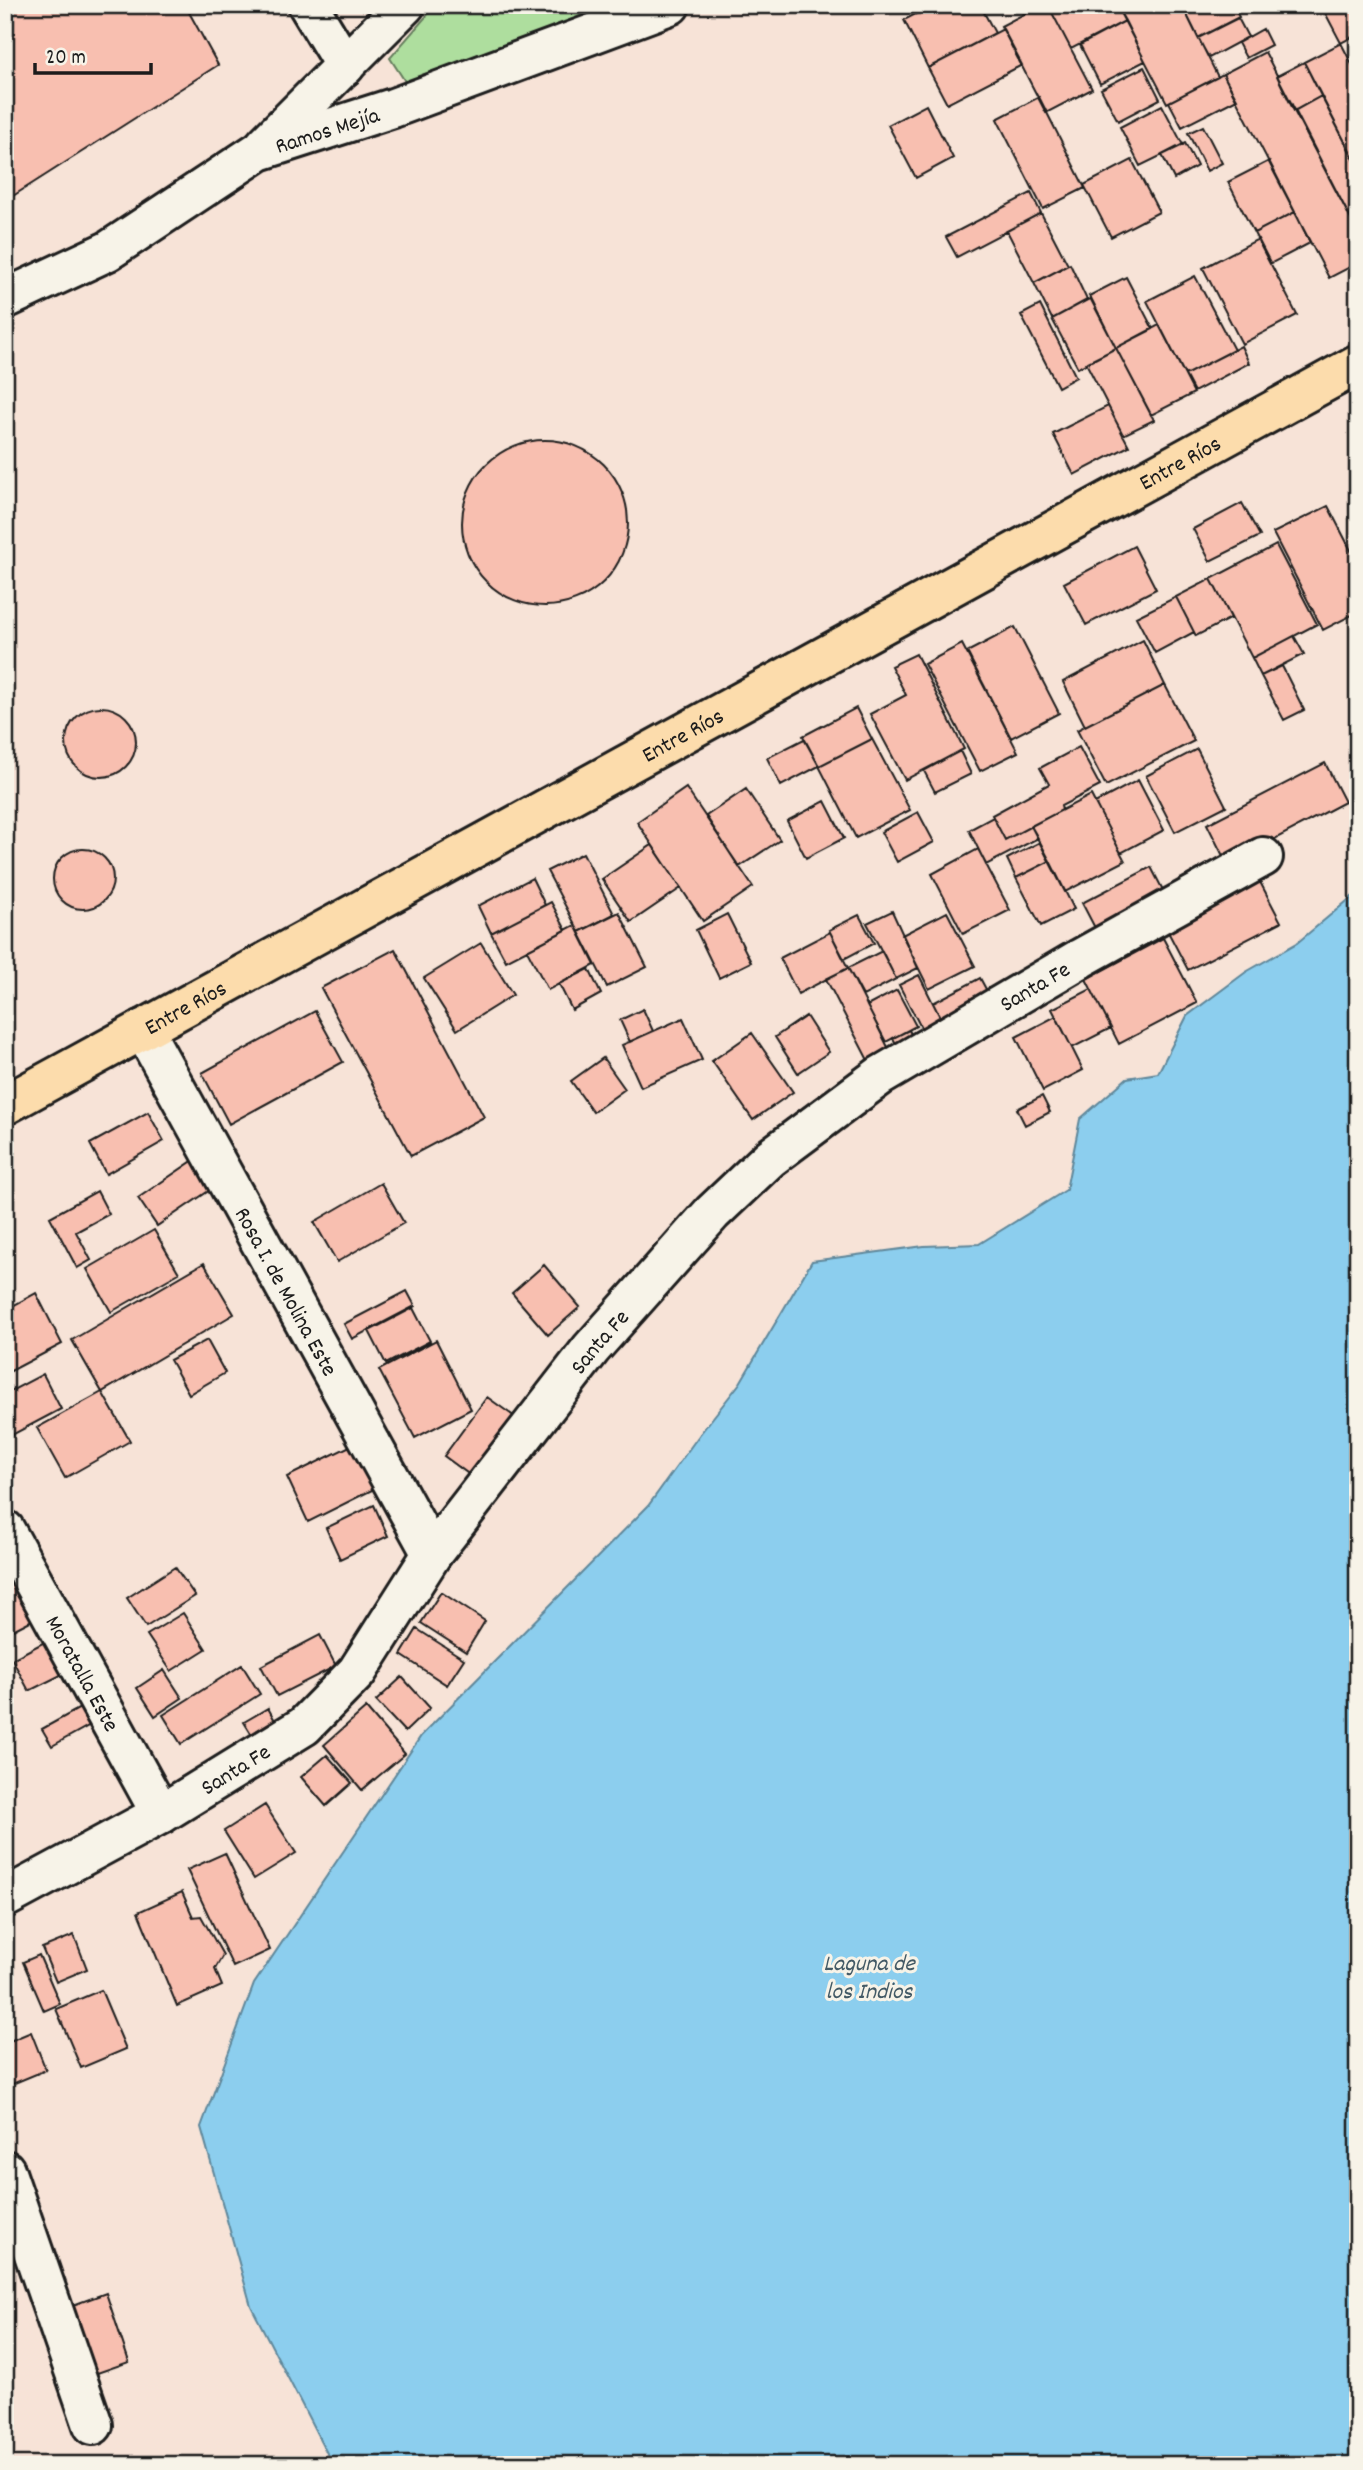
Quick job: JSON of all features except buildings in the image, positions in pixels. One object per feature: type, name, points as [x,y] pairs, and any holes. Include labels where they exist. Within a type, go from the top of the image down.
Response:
[{"type":"main road","name":"Entre Ríos","points":[[5,1105],[1358,364]]},
{"type":"street","points":[[308,5],[345,66]]},
{"type":"street","points":[[259,151],[405,5]]},
{"type":"street","name":"Ramos Mejía","points":[[5,299],[108,251],[259,151],[393,108],[670,5]]},
{"type":"street","name":"Santa Fe","points":[[5,1898],[161,1814],[304,1726],[357,1672],[432,1554],[591,1349],[712,1213],[770,1158],[880,1076],[1081,958],[1264,857]]},
{"type":"street","name":"Rosa I. de Molina Este","points":[[143,1029],[432,1554]]},
{"type":"street","name":"Moratalla Este","points":[[5,1531],[161,1814]]},
{"type":"street","points":[[5,2170],[93,2425]]},
{"type":"green space","points":[[436,5],[615,5],[408,86],[390,58]]},
{"type":"water","name":"Laguna de los Indios","points":[[1358,892],[1358,2465],[333,2465],[251,2306],[201,2127],[254,1984],[421,1736],[648,1506],[740,1383],[812,1261],[924,1246],[979,1244],[1066,1190],[1080,1119],[1127,1078],[1158,1073],[1187,1016],[1246,972],[1297,943]]}]
